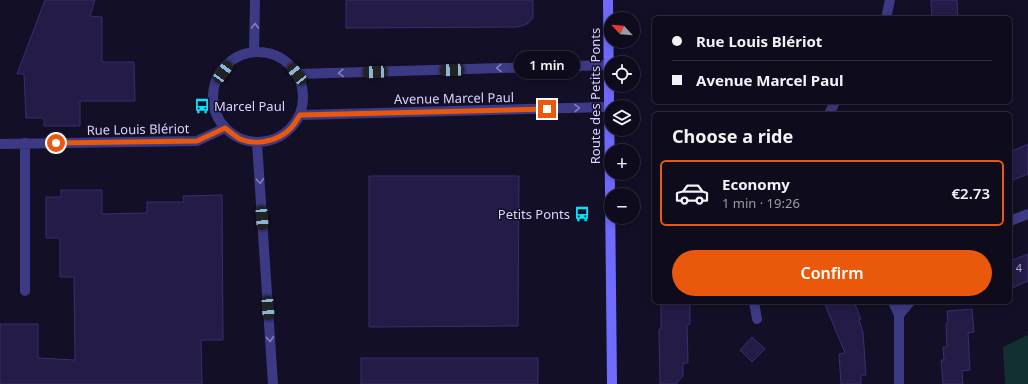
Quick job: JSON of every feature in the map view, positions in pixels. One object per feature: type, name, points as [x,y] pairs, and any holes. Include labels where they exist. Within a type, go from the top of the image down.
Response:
[{"type":"main road","name":"Route des Petits Ponts","points":[[608,0],[608,56]]},
{"type":"main road","name":"Route des Petits Ponts","points":[[608,136],[612,384]]},
{"type":"street","points":[[254,52],[255,0]]},
{"type":"street","points":[[886,16],[890,0]]},
{"type":"street","points":[[254,52],[274,55],[288,63],[297,74],[303,93],[300,115],[291,128],[282,136],[267,142],[240,139],[225,128],[216,115],[213,103],[216,81],[230,62],[243,54],[254,52]]},
{"type":"street","points":[[297,74],[604,65]]},
{"type":"street","name":"Avenue Marcel Paul","points":[[300,115],[604,107]]},
{"type":"street","name":"Rue Louis Blériot","points":[[0,144],[197,141],[225,128]]},
{"type":"street","points":[[257,142],[273,384]]},
{"type":"street","points":[[25,143],[25,291]]},
{"type":"street","points":[[1012,220],[1028,214]]},
{"type":"street","points":[[754,304],[757,319]]},
{"type":"street","points":[[894,304],[899,315],[899,384]]},
{"type":"street","points":[[899,315],[908,304]]},
{"type":"green space","points":[[1028,335],[1028,384],[1005,384],[1003,347]]},
{"type":"building","points":[[45,0],[95,0],[90,16],[102,17],[102,62],[134,62],[135,101],[80,101],[80,126],[44,126],[44,118],[26,118],[24,74],[17,74]]},
{"type":"building","points":[[346,0],[533,0],[533,18],[527,24],[518,27],[346,28]]},
{"type":"building","points":[[931,0],[957,0],[958,16],[932,16]]},
{"type":"building","points":[[1028,144],[1028,174],[1013,180],[1012,177],[1012,151]]},
{"type":"building","points":[[369,176],[519,176],[518,326],[369,327]]},
{"type":"building","points":[[61,190],[102,190],[102,214],[147,213],[147,202],[184,202],[183,196],[222,195],[223,340],[201,340],[202,384],[0,384],[0,324],[38,324],[38,358],[75,360],[74,277],[60,277],[60,238],[46,238],[46,197],[61,197]]},
{"type":"building","points":[[1028,254],[1028,281],[1012,288],[1012,260]]},
{"type":"building","points":[[661,304],[690,304],[690,324],[687,325],[688,363],[683,363],[683,376],[676,384],[660,384],[659,329],[661,329]]},
{"type":"building","points":[[825,304],[855,304],[861,319],[859,320],[863,332],[866,375],[861,375],[861,384],[841,384],[839,354],[845,353]]},
{"type":"building","points":[[972,309],[974,332],[968,333],[970,370],[962,371],[963,384],[943,384],[941,360],[944,360],[943,347],[947,347],[947,311]]},
{"type":"building","points":[[752,337],[765,349],[752,362],[740,350]]},
{"type":"building","points":[[361,358],[538,358],[538,384],[361,384]]},
{"type":"place","name":"Marcel Paul","points":[[202,106]]},
{"type":"place","name":"Petits Ponts","points":[[582,214]]},
{"type":"route","points":[[56,143],[197,141],[225,128],[240,139],[267,142],[282,136],[291,128],[300,115],[547,109]]}]
